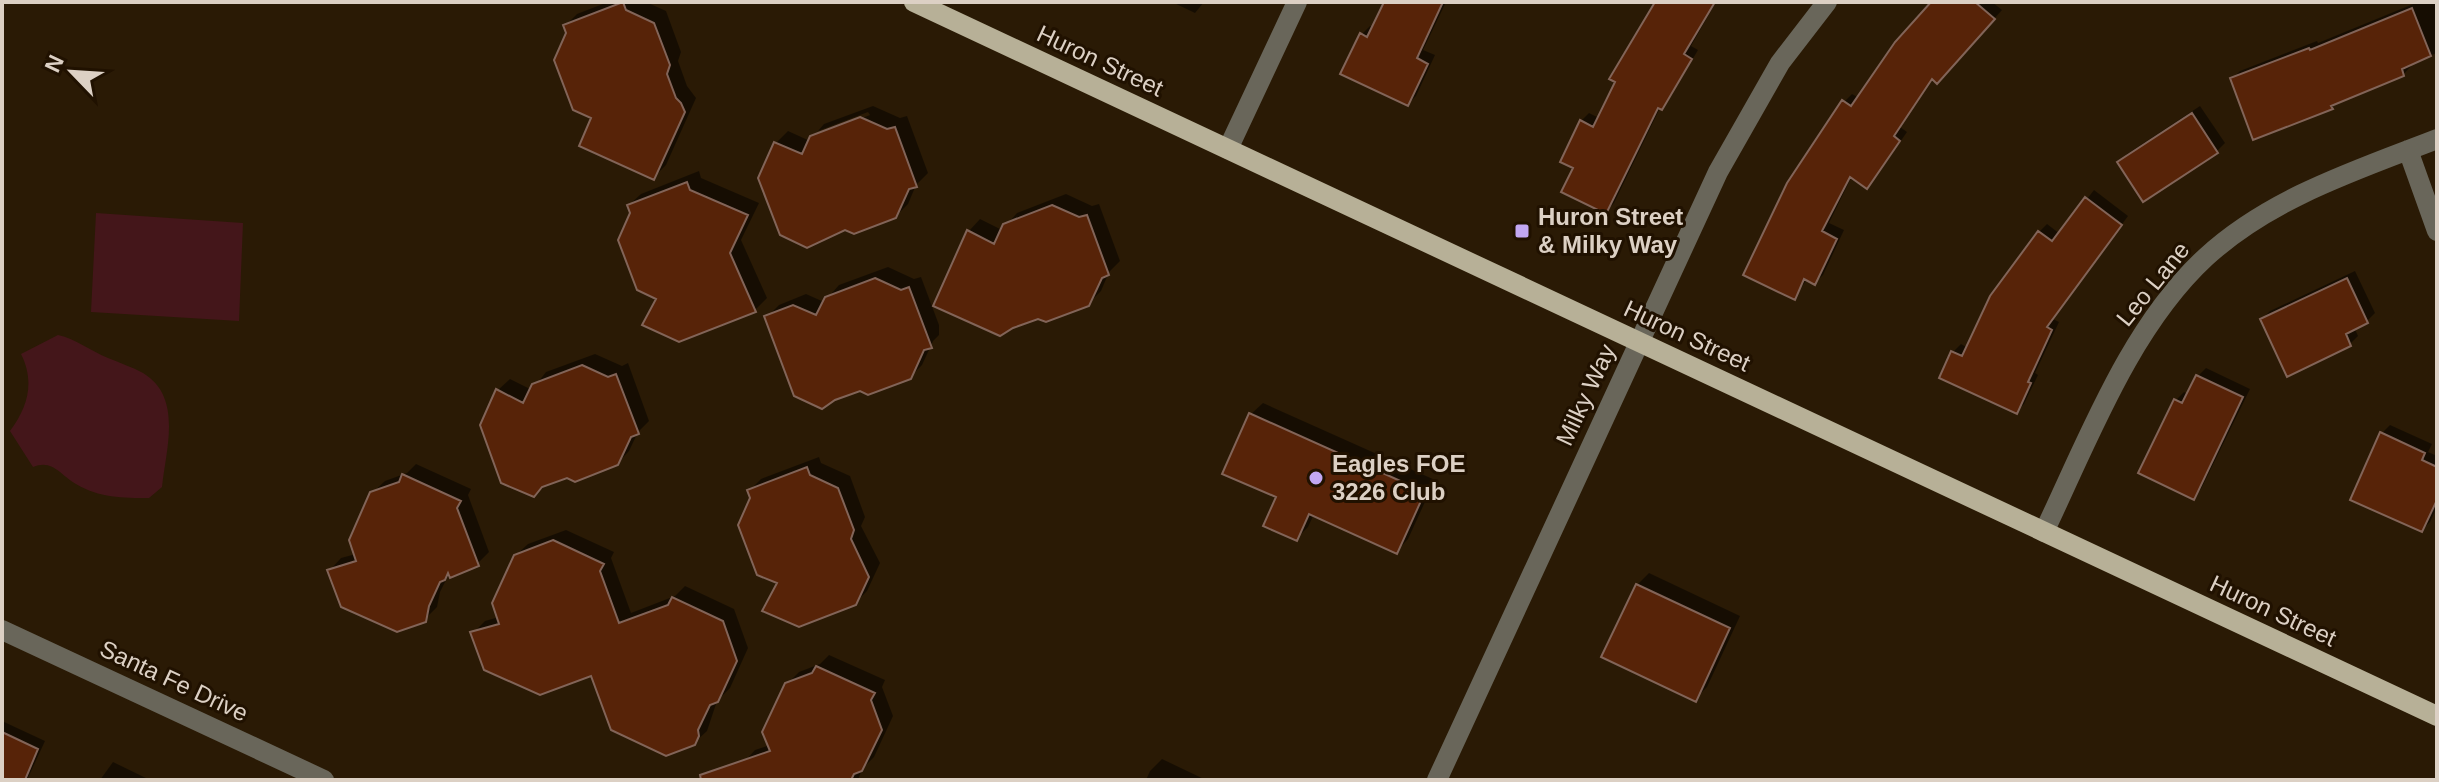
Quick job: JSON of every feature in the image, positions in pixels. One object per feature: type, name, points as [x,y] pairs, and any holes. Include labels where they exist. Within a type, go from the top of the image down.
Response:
[{"type":"main road","name":"Huron Street","points":[[914,2],[2437,716]]},
{"type":"street","points":[[1228,149],[1297,2]]},
{"type":"street","name":"Milky Way","points":[[1437,780],[1718,172],[1780,63],[1827,2]]},
{"type":"street","name":"Leo Lane","points":[[2044,532],[2139,341],[2162,307],[2207,256],[2242,229],[2315,187],[2437,139]]},
{"type":"street","points":[[2408,150],[2437,231]]},
{"type":"street","name":"Santa Fe Drive","points":[[2,630],[324,780]]},
{"type":"shaded area","points":[[96,213],[243,223],[239,321],[91,312]]},
{"type":"shaded area","points":[[58,335],[143,373],[155,383],[163,396],[169,425],[162,487],[149,498],[102,495],[76,484],[51,466],[33,467],[10,431],[28,394],[28,374],[21,354]]},
{"type":"building","points":[[623,2],[626,10],[654,23],[670,65],[667,74],[685,112],[654,180],[579,146],[591,118],[573,110],[554,60],[566,33],[563,25]]},
{"type":"building","points":[[1384,2],[1443,2],[1417,58],[1428,64],[1408,106],[1340,74],[1360,33],[1367,37]]},
{"type":"building","points":[[1655,2],[1715,2],[1684,54],[1692,59],[1662,110],[1658,108],[1606,214],[1561,192],[1573,168],[1560,162],[1580,120],[1593,127],[1615,82],[1609,79]]},
{"type":"building","points":[[1931,2],[1975,2],[1995,19],[1937,84],[1932,79],[1894,136],[1900,141],[1867,189],[1850,177],[1822,231],[1837,239],[1815,285],[1804,279],[1795,300],[1743,275],[1787,183],[1842,100],[1851,106],[1895,42]]},
{"type":"building","points":[[2412,8],[2431,56],[2402,69],[2404,76],[2331,106],[2333,109],[2253,140],[2230,78],[2310,50]]},
{"type":"building","points":[[2192,113],[2218,153],[2143,202],[2117,162]]},
{"type":"building","points":[[860,117],[887,129],[895,127],[917,187],[909,189],[896,218],[854,234],[845,230],[807,248],[780,235],[758,178],[774,142],[802,154],[810,136]]},
{"type":"building","points":[[687,182],[690,190],[748,215],[730,253],[756,312],[679,342],[642,325],[656,299],[637,290],[618,240],[630,213],[627,205]]},
{"type":"building","points":[[2085,197],[2122,225],[2047,327],[2052,330],[2017,414],[1939,378],[1951,351],[1962,356],[1990,296],[2038,231],[2052,241]]},
{"type":"building","points":[[1052,205],[1079,217],[1087,215],[1109,275],[1102,278],[1089,306],[1046,322],[1038,319],[1000,336],[933,306],[967,230],[994,244],[1003,224]]},
{"type":"building","points":[[875,278],[901,290],[909,287],[932,348],[924,350],[911,379],[868,395],[860,391],[835,400],[822,409],[794,396],[764,316],[793,305],[816,315],[825,297]]},
{"type":"building","points":[[2347,278],[2368,323],[2346,334],[2351,346],[2287,377],[2260,319]]},
{"type":"building","points":[[582,365],[608,377],[616,374],[639,434],[631,437],[618,465],[575,482],[567,478],[542,487],[534,497],[501,483],[480,425],[496,389],[523,403],[532,384]]},
{"type":"building","points":[[2196,375],[2243,397],[2194,500],[2138,473],[2174,399],[2182,403]]},
{"type":"building","points":[[1249,413],[1425,492],[1397,554],[1309,514],[1297,541],[1263,526],[1276,497],[1222,474]]},
{"type":"building","points":[[2380,432],[2425,453],[2422,460],[2437,467],[2437,500],[2422,532],[2350,500]]},
{"type":"building","points":[[807,467],[810,475],[838,488],[854,530],[851,539],[869,577],[856,605],[799,627],[762,611],[777,583],[757,575],[738,525],[750,498],[747,490]]},
{"type":"building","points":[[402,474],[461,501],[457,508],[479,566],[450,578],[448,573],[445,580],[440,582],[429,606],[426,622],[397,632],[341,607],[327,570],[356,561],[349,540],[370,492],[399,482]]},
{"type":"building","points":[[553,540],[604,564],[600,571],[619,623],[668,605],[672,597],[723,621],[737,661],[718,702],[710,705],[698,730],[695,745],[666,756],[611,730],[591,676],[540,695],[484,670],[470,632],[499,624],[492,603],[514,555]]},
{"type":"building","points":[[1636,584],[1730,628],[1696,702],[1601,657]]},
{"type":"building","points":[[816,666],[875,693],[871,700],[882,730],[862,771],[854,774],[851,780],[701,780],[700,775],[770,751],[762,732],[785,683],[812,673]]},
{"type":"building","points":[[2,732],[38,749],[25,780],[2,780]]},
{"type":"place","name":"Huron Street & Milky Way","points":[[1522,231]]},
{"type":"place","name":"Eagles FOE 3226 Club","points":[[1316,478]]}]
